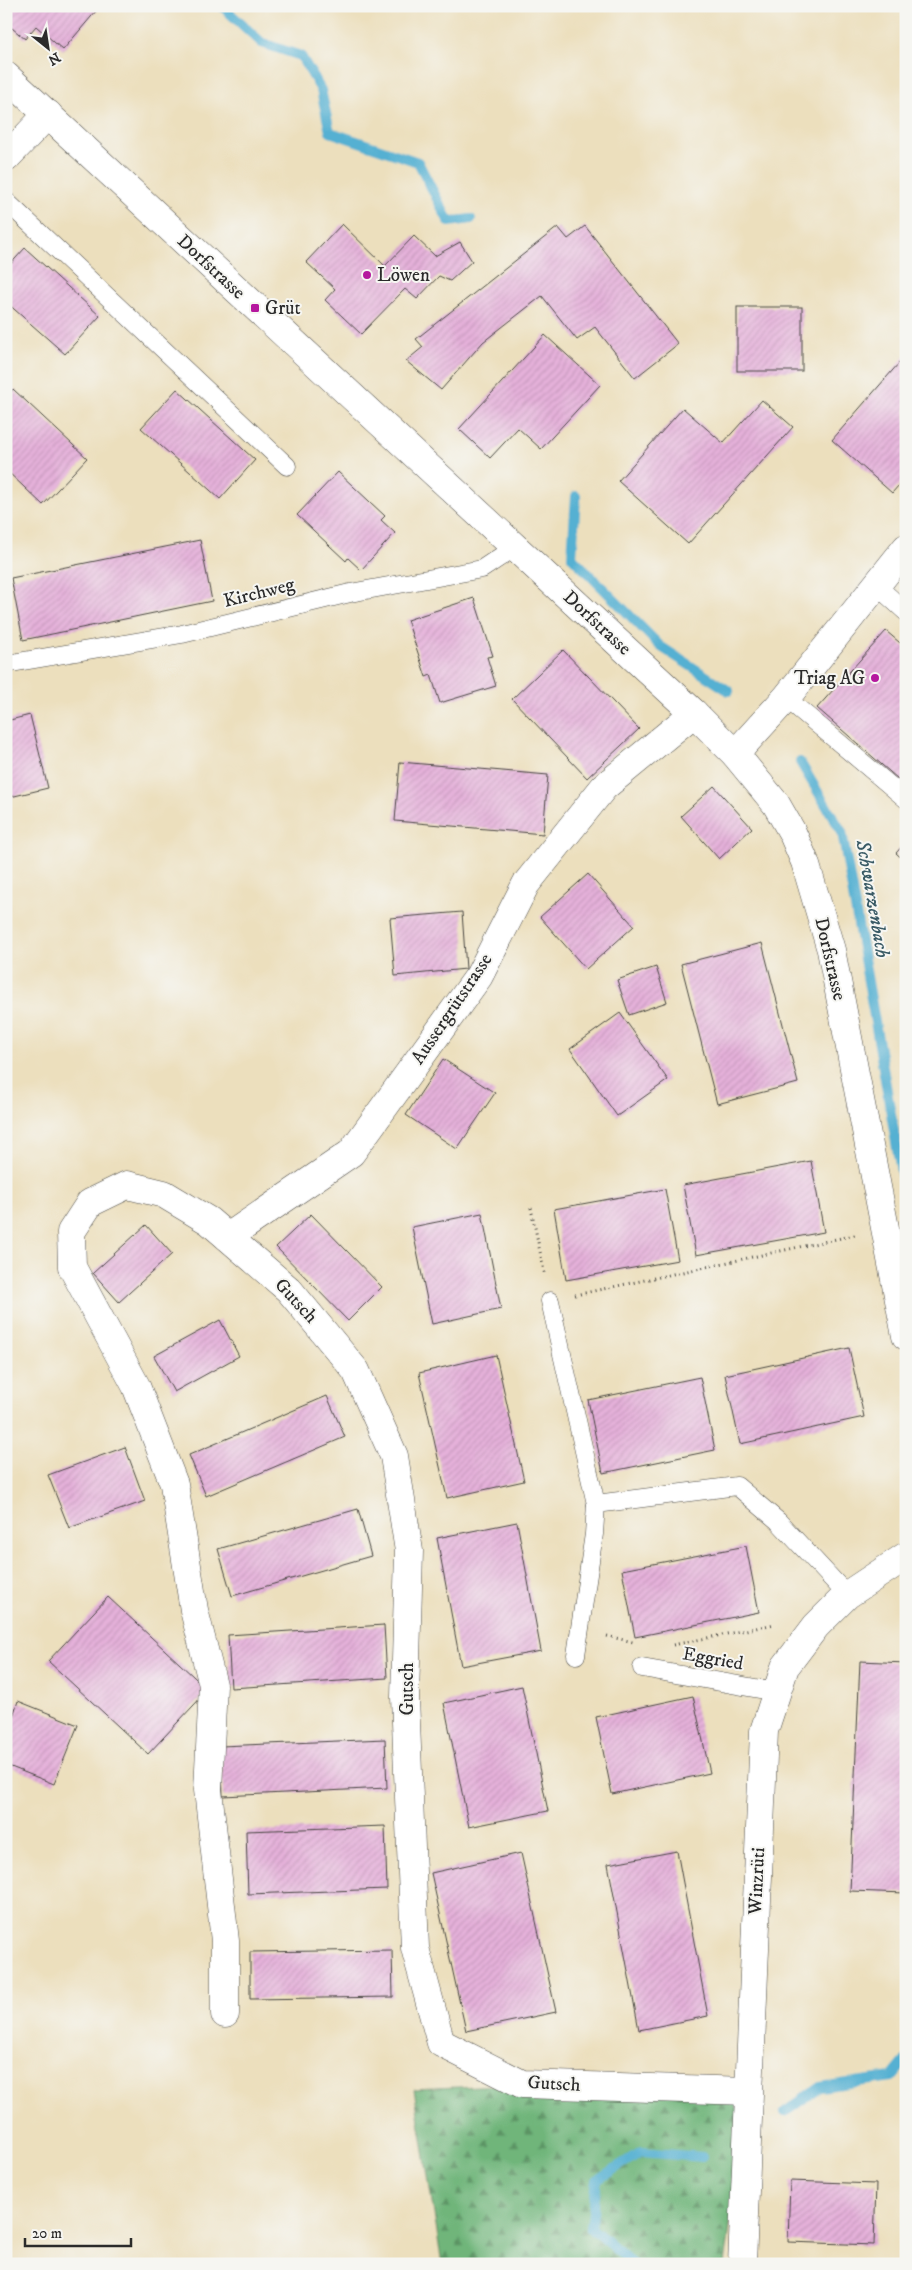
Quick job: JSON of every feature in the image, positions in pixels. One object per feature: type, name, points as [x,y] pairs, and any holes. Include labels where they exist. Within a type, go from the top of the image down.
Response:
[{"type":"street","name":"Dorfstrasse","points":[[6,76],[694,714],[735,754],[776,804],[792,832],[805,862],[831,950],[906,1336]]},
{"type":"street","points":[[6,158],[48,114]]},
{"type":"street","points":[[735,754],[786,698],[906,548]]},
{"type":"street","name":"Aussergrütstrasse","points":[[228,1237],[351,1152],[479,976],[526,884],[604,787],[694,714]]},
{"type":"street","name":"Gutsch","points":[[225,2014],[225,1941],[208,1790],[213,1685],[194,1610],[174,1484],[136,1386],[72,1266],[71,1232],[90,1204],[127,1185],[164,1194],[209,1221],[289,1290],[356,1371],[394,1456],[409,1551],[405,1697],[416,1948],[441,2043],[522,2084],[748,2091]]},
{"type":"street","name":"Winzrüti","points":[[742,2264],[764,1731],[786,1667],[816,1626],[838,1604],[906,1556]]},
{"type":"lane","points":[[6,201],[287,466]]},
{"type":"lane","name":"Kirchweg","points":[[6,664],[182,634],[350,592],[482,569],[515,547]]},
{"type":"lane","points":[[876,585],[906,612]]},
{"type":"lane","points":[[786,698],[906,799]]},
{"type":"lane","points":[[550,1301],[596,1504],[594,1534],[576,1655]]},
{"type":"lane","points":[[596,1504],[738,1486],[778,1521],[838,1604]]},
{"type":"lane","name":"Eggried","points":[[642,1668],[777,1692]]},
{"type":"path","points":[[531,1208],[550,1301],[885,1228]]},
{"type":"path","points":[[670,1645],[838,1604]]},
{"type":"path","points":[[580,1631],[643,1644]]},
{"type":"green space","points":[[522,2084],[748,2091],[725,2264],[442,2264],[414,2089]]},
{"type":"building","points":[[6,6],[93,6],[97,10],[63,50],[36,26],[25,39],[6,23]]},
{"type":"building","points":[[342,224],[385,266],[414,236],[435,256],[460,242],[472,261],[450,281],[439,276],[417,299],[405,289],[361,334],[325,300],[335,289],[306,262]]},
{"type":"building","points":[[585,226],[678,344],[635,378],[595,327],[577,340],[542,296],[483,342],[441,390],[406,361],[423,347],[416,339],[558,227],[568,239]]},
{"type":"building","points":[[25,248],[100,316],[65,354],[6,302],[6,269]]},
{"type":"building","points":[[737,307],[802,307],[802,371],[737,371]]},
{"type":"building","points":[[545,335],[600,385],[541,449],[518,428],[490,458],[459,429]]},
{"type":"building","points":[[906,355],[906,477],[892,493],[832,440]]},
{"type":"building","points":[[13,389],[87,458],[43,505],[6,470],[6,397]]},
{"type":"building","points":[[177,389],[255,460],[220,499],[141,428]]},
{"type":"building","points":[[762,400],[793,427],[688,544],[618,481],[683,408],[723,443]]},
{"type":"building","points":[[338,472],[385,516],[381,520],[395,533],[361,570],[348,558],[346,561],[297,515]]},
{"type":"building","points":[[200,540],[212,601],[23,640],[11,578]]},
{"type":"building","points":[[474,598],[493,656],[487,657],[496,686],[440,703],[431,675],[426,677],[407,620]]},
{"type":"building","name":"Triag AG","points":[[886,631],[906,648],[906,786],[817,708]]},
{"type":"building","points":[[563,650],[639,729],[587,778],[512,699]]},
{"type":"building","points":[[30,715],[48,788],[6,798],[6,721]]},
{"type":"building","points":[[400,762],[548,775],[543,834],[395,821]]},
{"type":"building","points":[[714,786],[752,828],[719,859],[681,816]]},
{"type":"building","points":[[906,842],[906,862],[896,853]]},
{"type":"building","points":[[588,874],[634,926],[586,969],[540,917]]},
{"type":"building","points":[[462,912],[466,969],[395,976],[390,918]]},
{"type":"building","points":[[762,943],[798,1083],[717,1104],[681,964]]},
{"type":"building","points":[[656,967],[667,1002],[629,1015],[617,980]]},
{"type":"building","points":[[620,1013],[668,1080],[617,1116],[570,1049]]},
{"type":"building","points":[[443,1059],[495,1093],[457,1149],[406,1115]]},
{"type":"building","points":[[811,1161],[824,1232],[696,1255],[683,1185]]},
{"type":"building","points":[[665,1189],[678,1260],[566,1280],[554,1209]]},
{"type":"building","points":[[482,1213],[501,1309],[432,1324],[412,1227]]},
{"type":"building","points":[[311,1214],[382,1287],[348,1321],[276,1247]]},
{"type":"building","points":[[146,1225],[172,1254],[119,1302],[93,1273]]},
{"type":"building","points":[[220,1320],[239,1356],[174,1392],[154,1356]]},
{"type":"building","points":[[849,1348],[864,1417],[740,1444],[725,1375]]},
{"type":"building","points":[[496,1355],[524,1481],[447,1498],[419,1373]]},
{"type":"building","points":[[700,1377],[715,1450],[603,1473],[588,1400]]},
{"type":"building","points":[[327,1396],[345,1437],[206,1496],[189,1455]]},
{"type":"building","points":[[125,1447],[145,1501],[69,1528],[48,1475]]},
{"type":"building","points":[[358,1509],[371,1556],[232,1596],[218,1549]]},
{"type":"building","points":[[517,1522],[541,1651],[461,1666],[437,1538]]},
{"type":"building","points":[[746,1546],[759,1612],[635,1637],[622,1570]]},
{"type":"building","points":[[108,1597],[208,1690],[148,1754],[48,1661]]},
{"type":"building","points":[[384,1625],[387,1678],[231,1688],[228,1635]]},
{"type":"building","points":[[860,1661],[906,1663],[906,1893],[850,1891]]},
{"type":"building","points":[[522,1686],[548,1811],[469,1827],[444,1703]]},
{"type":"building","points":[[693,1696],[710,1773],[612,1794],[596,1717]]},
{"type":"building","points":[[18,1701],[78,1725],[54,1784],[6,1765],[6,1737]]},
{"type":"building","points":[[385,1739],[387,1788],[223,1796],[221,1746]]},
{"type":"building","points":[[385,1826],[387,1889],[248,1894],[246,1831]]},
{"type":"building","points":[[677,1851],[708,2016],[639,2030],[608,1864]]},
{"type":"building","points":[[521,1853],[556,2012],[466,2031],[431,1873]]},
{"type":"building","points":[[392,1950],[393,1997],[250,1999],[250,1952]]},
{"type":"building","points":[[790,2181],[876,2184],[874,2245],[788,2242]]},
{"type":"waterway","name":"Schwarzenbach","points":[[222,6],[262,43],[301,56],[321,90],[330,132],[418,162],[449,222],[471,219]]},
{"type":"waterway","name":"Schwarzenbach","points":[[576,496],[572,557],[660,646],[729,691]]},
{"type":"waterway","name":"Schwarzenbach","points":[[800,762],[842,832],[906,1200]]},
{"type":"waterway","name":"Schwarzenbach","points":[[785,2112],[820,2087],[892,2077],[906,2060]]},
{"type":"waterway","name":"Schwarzenbach","points":[[633,2264],[591,2228],[597,2180],[641,2152],[702,2157]]},
{"type":"place","name":"Löwen","points":[[367,275]]},
{"type":"place","name":"Grüt","points":[[255,308]]},
{"type":"place","name":"Triag AG","points":[[875,678]]}]
